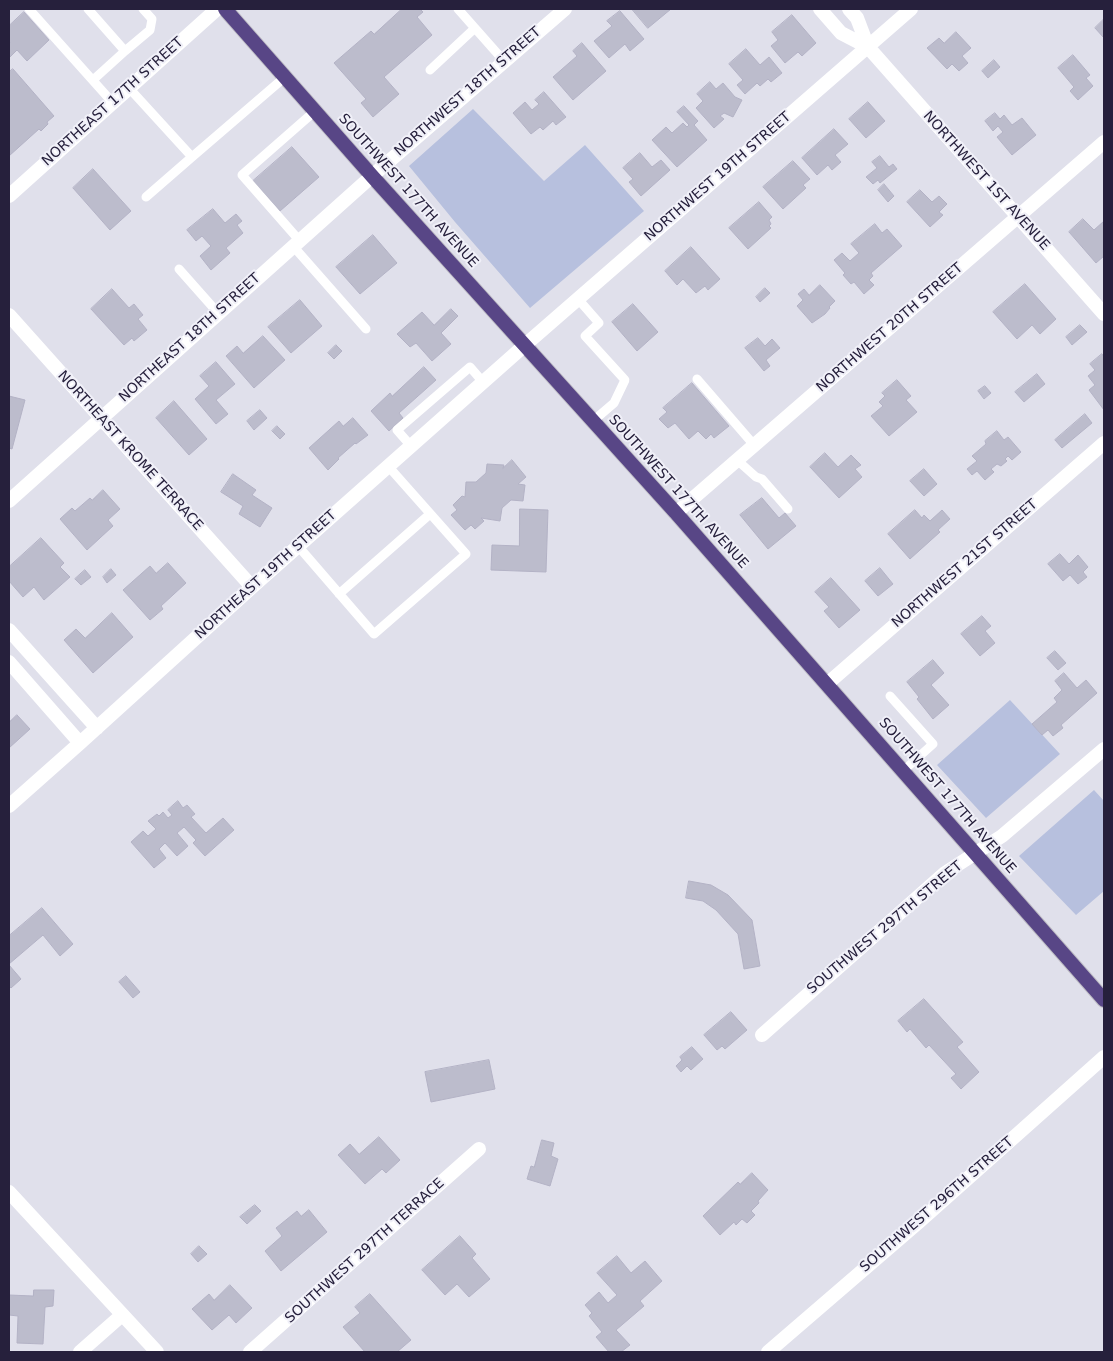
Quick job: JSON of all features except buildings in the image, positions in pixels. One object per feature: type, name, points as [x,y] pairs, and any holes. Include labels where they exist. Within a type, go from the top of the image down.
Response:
[{"type":"highway","name":"SOUTHWEST 177TH AVENUE","points":[[225,9],[372,176],[676,513],[1104,1000]]},
{"type":"street","name":"NORTHEAST 17TH STREET","points":[[9,196],[217,9]]},
{"type":"street","name":"NORTHWEST 18TH STREET","points":[[372,176],[565,9]]},
{"type":"street","name":"NORTHWEST 1ST AVENUE","points":[[820,9],[841,33],[868,47]]},
{"type":"street","name":"NORTHWEST 1ST AVENUE","points":[[849,9],[857,18],[868,47],[1104,314]]},
{"type":"street","name":"NORTHWEST 19TH STREET","points":[[525,345],[912,9]]},
{"type":"street","name":"NORTHWEST 20TH STREET","points":[[676,513],[1104,142]]},
{"type":"street","name":"NORTHEAST 18TH STREET","points":[[9,501],[372,176]]},
{"type":"street","name":"NORTHEAST KROME TERRACE","points":[[9,315],[252,587]]},
{"type":"street","name":"NORTHEAST 19TH STREET","points":[[9,806],[525,345]]},
{"type":"street","name":"NORTHWEST 21ST STREET","points":[[827,684],[1104,444]]},
{"type":"street","points":[[9,630],[96,728]]},
{"type":"street","points":[[9,662],[80,743]]},
{"type":"street","name":"SOUTHWEST 297TH STREET","points":[[762,1035],[945,873],[1002,836],[1104,749]]},
{"type":"street","name":"SOUTHWEST 296TH STREET","points":[[768,1352],[920,1221],[1104,1057]]},
{"type":"street","name":"SOUTHWEST 297TH TERRACE","points":[[250,1352],[480,1149]]},
{"type":"street","points":[[9,1192],[158,1352]]},
{"type":"street","points":[[80,1352],[122,1315]]},
{"type":"lane","points":[[29,9],[113,102]]},
{"type":"lane","points":[[88,9],[125,51]]},
{"type":"lane","points":[[93,80],[150,30],[152,19],[143,9]]},
{"type":"lane","points":[[458,9],[504,61]]},
{"type":"lane","points":[[430,70],[475,28]]},
{"type":"lane","points":[[146,197],[285,77]]},
{"type":"lane","points":[[129,88],[192,157]]},
{"type":"lane","points":[[315,111],[242,175],[366,329]]},
{"type":"lane","points":[[179,269],[218,313]]},
{"type":"lane","points":[[578,299],[599,323],[585,336],[625,380],[614,403],[593,422]]},
{"type":"lane","points":[[411,446],[397,430],[470,367],[483,382]]},
{"type":"lane","points":[[697,379],[754,445]]},
{"type":"lane","points":[[737,460],[756,477],[762,479],[788,509]]},
{"type":"lane","points":[[298,546],[374,634],[466,554],[388,466]]},
{"type":"lane","points":[[339,594],[430,514]]},
{"type":"lane","points":[[890,696],[933,744],[902,771]]},
{"type":"shaded area","points":[[473,109],[544,181],[585,145],[644,211],[530,308],[409,166]]},
{"type":"shaded area","points":[[1010,700],[1060,754],[986,818],[937,765]]},
{"type":"shaded area","points":[[1094,790],[1104,801],[1104,891],[1076,915],[1019,856]]}]
